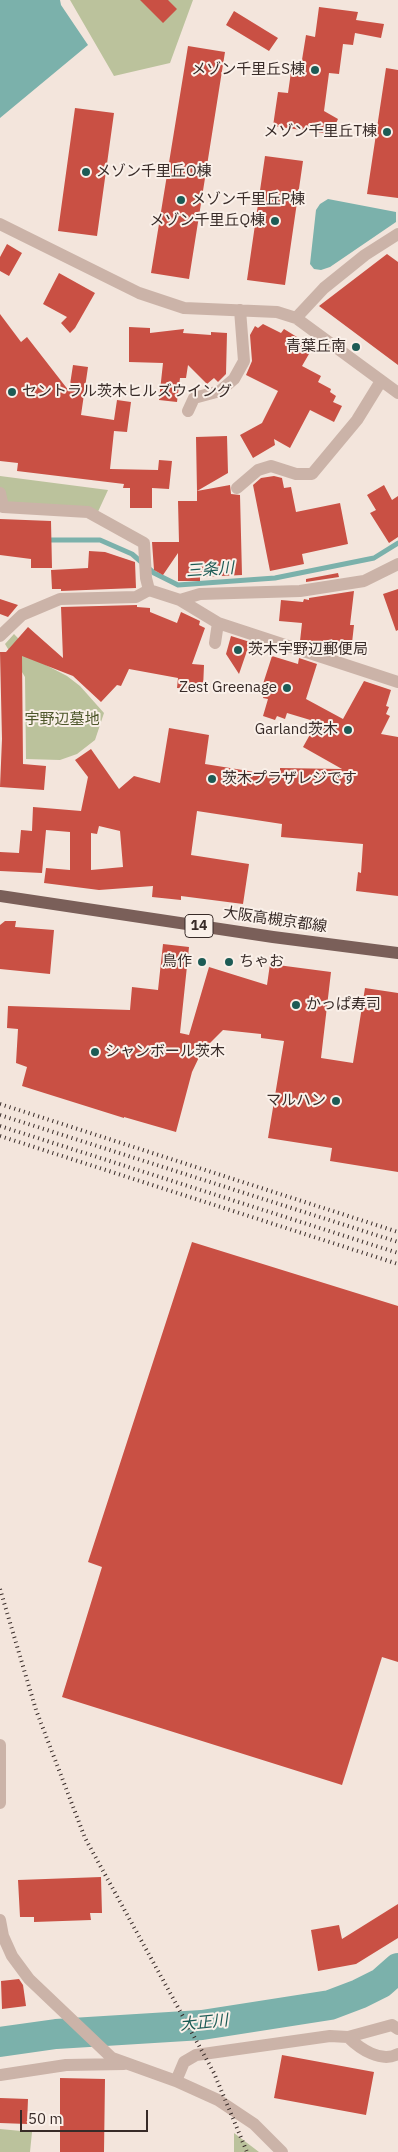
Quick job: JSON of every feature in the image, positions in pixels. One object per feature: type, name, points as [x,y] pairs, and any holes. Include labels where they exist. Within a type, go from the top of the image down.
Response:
[{"type":"main road","name":"大阪高槻京都線","points":[[0,896],[273,937],[398,953]]},
{"type":"street","points":[[0,224],[139,293],[184,308],[276,312],[296,318],[398,393]]},
{"type":"street","points":[[296,318],[324,288],[365,255],[398,234]]},
{"type":"street","points":[[188,411],[194,398],[220,391],[234,379],[244,362],[240,310]]},
{"type":"street","points":[[237,488],[258,470],[271,466],[296,474],[312,474],[357,420],[381,381]]},
{"type":"street","points":[[0,493],[3,507],[88,512],[144,543],[148,584],[136,597],[60,599],[22,615],[0,636]]},
{"type":"street","points":[[180,600],[200,594],[300,591],[364,581],[398,564]]},
{"type":"street","points":[[148,584],[180,600],[218,623],[398,682]]},
{"type":"street","points":[[215,644],[218,623]]},
{"type":"street","points":[[0,1746],[0,1803]]},
{"type":"street","points":[[0,1920],[12,1956],[29,1979],[112,2058],[176,2081],[218,2100],[254,2124],[282,2152]]},
{"type":"street","points":[[176,2081],[184,2062],[196,2055],[330,2036],[348,2037],[392,2025],[398,2028]]},
{"type":"street","points":[[348,2037],[361,2049],[374,2054],[381,2056],[398,2054]]},
{"type":"street","points":[[0,2075],[66,2065],[129,2064]]},
{"type":"green space","points":[[70,0],[193,0],[170,63],[114,76]]},
{"type":"green space","points":[[0,476],[108,490],[96,516],[3,507],[0,493]]},
{"type":"green space","name":"宇野辺墓地","points":[[14,634],[42,663],[67,676],[80,686],[104,713],[95,740],[77,754],[60,760],[26,759],[25,677],[5,644]]},
{"type":"green space","points":[[0,2129],[32,2132],[30,2152],[0,2152]]},
{"type":"green space","points":[[234,2133],[259,2152],[234,2152]]},
{"type":"water","points":[[0,0],[60,0],[61,5],[88,45],[0,118]]},
{"type":"water","points":[[328,199],[396,212],[396,222],[330,267],[321,270],[314,269],[310,264],[316,210],[320,204]]},
{"type":"building","points":[[140,0],[168,0],[177,9],[163,23]]},
{"type":"building","name":"メゾン千里丘S棟","points":[[319,7],[358,12],[356,20],[384,24],[381,38],[355,33],[353,45],[343,44],[339,74],[329,73],[324,111],[338,119],[330,136],[323,133],[273,126],[278,92],[288,93],[292,65],[301,66],[306,35],[315,37]]},
{"type":"building","points":[[234,11],[278,38],[269,51],[226,25]]},
{"type":"building","name":"メゾン千里丘P棟","points":[[188,46],[225,52],[189,279],[151,273]]},
{"type":"building","name":"メゾン千里丘T棟","points":[[386,68],[398,70],[398,198],[367,194]]},
{"type":"building","name":"メゾン千里丘O棟","points":[[75,108],[114,113],[97,236],[58,231]]},
{"type":"building","name":"メゾン千里丘Q棟","points":[[265,156],[303,161],[285,285],[247,280]]},
{"type":"building","points":[[7,244],[22,253],[9,276],[0,271],[0,257]]},
{"type":"building","points":[[387,254],[398,262],[398,365],[319,306]]},
{"type":"building","points":[[59,273],[95,293],[75,328],[70,333],[61,323],[67,317],[43,304]]},
{"type":"building","points":[[0,314],[21,342],[27,337],[69,391],[73,365],[88,367],[81,415],[114,420],[117,400],[131,402],[127,432],[114,431],[110,469],[158,470],[159,460],[172,461],[169,489],[152,488],[152,508],[130,508],[130,488],[123,488],[124,484],[17,471],[18,463],[0,461]]},
{"type":"building","points":[[263,324],[281,333],[284,329],[313,347],[302,366],[321,376],[318,382],[331,389],[330,392],[336,396],[333,402],[342,406],[334,422],[310,410],[290,448],[274,439],[275,445],[253,458],[240,435],[262,423],[278,391],[246,375],[252,361],[250,335],[255,326],[258,328]]},
{"type":"building","points":[[129,327],[150,328],[150,333],[184,329],[183,333],[211,335],[211,332],[227,333],[226,374],[218,382],[214,378],[207,384],[188,365],[186,378],[180,378],[177,402],[159,400],[163,363],[129,362]]},
{"type":"building","points":[[227,436],[228,473],[197,491],[196,437]]},
{"type":"building","points":[[274,476],[282,478],[284,488],[291,487],[296,512],[340,503],[348,544],[302,554],[304,564],[270,571],[253,485],[261,478]]},
{"type":"building","points":[[230,485],[231,494],[240,495],[242,575],[200,577],[200,581],[178,581],[178,553],[163,575],[154,570],[152,542],[179,542],[178,501],[197,501],[197,491]]},
{"type":"building","points":[[384,485],[392,500],[398,496],[398,537],[389,543],[370,513],[376,510],[367,495]]},
{"type":"building","points":[[0,519],[51,521],[52,568],[31,568],[31,559],[0,555]]},
{"type":"building","points":[[89,551],[105,552],[135,562],[136,588],[61,591],[61,589],[52,589],[51,570],[88,568]]},
{"type":"building","points":[[338,573],[339,577],[306,582],[306,579]]},
{"type":"building","points":[[398,589],[398,630],[396,631],[383,594]]},
{"type":"building","points":[[354,591],[350,625],[354,625],[351,652],[325,649],[300,641],[302,623],[279,621],[281,600],[303,602],[304,599],[309,600],[309,598]]},
{"type":"building","points":[[0,599],[18,605],[8,617],[0,614]]},
{"type":"building","points":[[137,605],[137,607],[150,608],[150,612],[177,623],[181,612],[200,621],[199,625],[205,628],[192,664],[204,665],[203,689],[177,688],[178,678],[129,669],[121,686],[117,685],[101,702],[73,676],[22,656],[23,764],[46,766],[44,790],[0,787],[2,739],[0,652],[6,652],[28,627],[63,658],[61,607]]},
{"type":"building","points":[[231,636],[250,642],[239,674],[226,654]]},
{"type":"building","points":[[272,656],[298,664],[299,658],[317,664],[306,699],[343,719],[364,681],[391,690],[386,706],[389,707],[386,714],[390,716],[381,734],[398,737],[398,896],[356,891],[358,872],[361,873],[363,844],[281,837],[282,824],[197,811],[191,855],[249,864],[243,904],[181,896],[181,900],[152,897],[153,886],[99,890],[44,883],[46,868],[70,870],[70,832],[46,830],[42,873],[0,871],[0,852],[19,853],[21,830],[32,831],[33,807],[81,811],[88,777],[75,760],[91,749],[119,789],[134,776],[160,783],[169,728],[209,735],[205,764],[280,776],[280,768],[342,769],[303,747],[317,722],[287,713],[285,719],[277,716],[275,720],[263,716],[268,699],[263,698],[266,688],[262,687]],"holes":[[[99,826],[120,831],[123,867],[91,870],[91,833],[97,834]]]},
{"type":"building","points":[[5,921],[16,921],[15,927],[54,930],[50,974],[0,969],[0,925]]},
{"type":"building","points":[[163,944],[189,947],[180,1033],[189,1035],[209,967],[267,985],[270,964],[331,972],[321,1058],[353,1063],[365,988],[398,993],[398,1172],[330,1161],[332,1148],[268,1138],[284,1041],[261,1038],[261,1034],[223,1030],[202,1051],[192,1072],[176,1132],[22,1086],[27,1067],[16,1063],[18,1029],[7,1028],[8,1006],[130,1010],[132,987],[158,990]]},
{"type":"building","points":[[192,1242],[398,1306],[398,1662],[382,1657],[342,1785],[62,1697],[102,1567],[88,1562]]},
{"type":"building","points":[[101,1877],[102,1913],[90,1913],[91,1920],[34,1922],[34,1917],[20,1917],[18,1880]]},
{"type":"building","points":[[398,1904],[398,1938],[356,1964],[318,1971],[311,1930],[339,1925],[342,1939]]},
{"type":"building","points":[[19,1979],[23,1985],[26,2006],[2,2009],[1,1981]]},
{"type":"building","points":[[282,2055],[374,2072],[366,2115],[274,2098]]},
{"type":"building","points":[[60,2078],[105,2079],[104,2152],[60,2152]]},
{"type":"building","points":[[0,2098],[28,2099],[27,2124],[0,2123]]},
{"type":"waterway","name":"三条川","points":[[45,540],[100,540],[132,554],[154,573],[178,585],[275,578],[374,558],[398,543]]},
{"type":"waterway","name":"大正川","points":[[0,2042],[56,2034],[202,2025],[330,2005],[381,1983],[398,1968]]},
{"type":"railway","points":[[0,1104],[398,1232]]},
{"type":"railway","points":[[0,1115],[398,1242]]},
{"type":"railway","points":[[0,1126],[398,1253]]},
{"type":"railway","points":[[0,1136],[398,1264]]},
{"type":"railway","points":[[0,1589],[36,1710],[85,1838],[214,2073],[247,2152]]},
{"type":"place","name":"メゾン千里丘S棟","points":[[315,70]]},
{"type":"place","name":"メゾン千里丘T棟","points":[[387,132]]},
{"type":"place","name":"メゾン千里丘O棟","points":[[86,172]]},
{"type":"place","name":"メゾン千里丘P棟","points":[[181,200]]},
{"type":"place","name":"メゾン千里丘Q棟","points":[[275,221]]},
{"type":"place","name":"青葉丘南","points":[[356,347]]},
{"type":"place","name":"セントラル茨木ヒルズウイング","points":[[12,392]]},
{"type":"place","name":"茨木宇野辺郵便局","points":[[238,650]]},
{"type":"place","name":"Zest Greenage","points":[[287,688]]},
{"type":"place","name":"Garland茨木","points":[[348,730]]},
{"type":"place","name":"茨木プラザレジです","points":[[212,779]]},
{"type":"place","name":"鳥作","points":[[202,962]]},
{"type":"place","name":"ちゃお","points":[[229,962]]},
{"type":"place","name":"かっぱ寿司","points":[[296,1005]]},
{"type":"place","name":"シャンボール茨木","points":[[95,1052]]},
{"type":"place","name":"マルハン","points":[[336,1101]]}]
